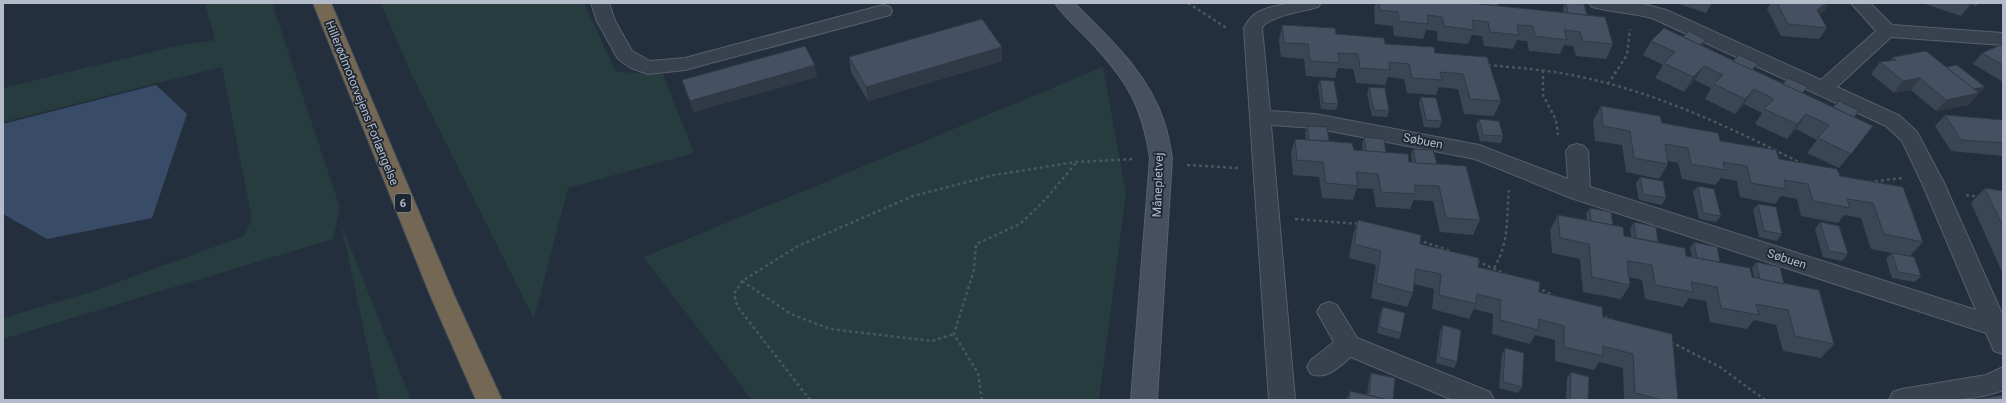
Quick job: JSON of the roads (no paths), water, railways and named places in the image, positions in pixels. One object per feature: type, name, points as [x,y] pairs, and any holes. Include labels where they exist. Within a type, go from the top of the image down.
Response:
[{"type":"highway","name":"Hillerødmotorvejens Forlængelse","points":[[322,3],[332,32],[442,295],[489,400]]},
{"type":"street","points":[[600,3],[606,21],[625,55],[638,64],[648,68],[685,64],[883,11]]},
{"type":"street","name":"Månepletvej","points":[[1064,3],[1115,56],[1138,87],[1154,121],[1161,158],[1144,400]]},
{"type":"street","points":[[1282,400],[1253,28],[1257,20],[1312,3]]},
{"type":"street","name":"Søbuen","points":[[1598,3],[1637,8],[1659,14],[1893,121],[1910,137],[1934,186],[1999,335]]},
{"type":"street","points":[[1860,3],[1887,31],[2003,39]]},
{"type":"street","points":[[1823,89],[1887,31]]},
{"type":"street","name":"Søbuen","points":[[1260,117],[1315,120],[1479,152],[1579,192],[1999,335]]},
{"type":"street","points":[[1578,151],[1579,192]]},
{"type":"street","points":[[1328,312],[1348,345],[1481,400]]},
{"type":"street","points":[[1320,367],[1348,345]]},
{"type":"street","points":[[1902,400],[1990,385],[2003,378]]},
{"type":"water","points":[[156,85],[187,114],[152,218],[47,239],[3,214],[3,124]]}]
